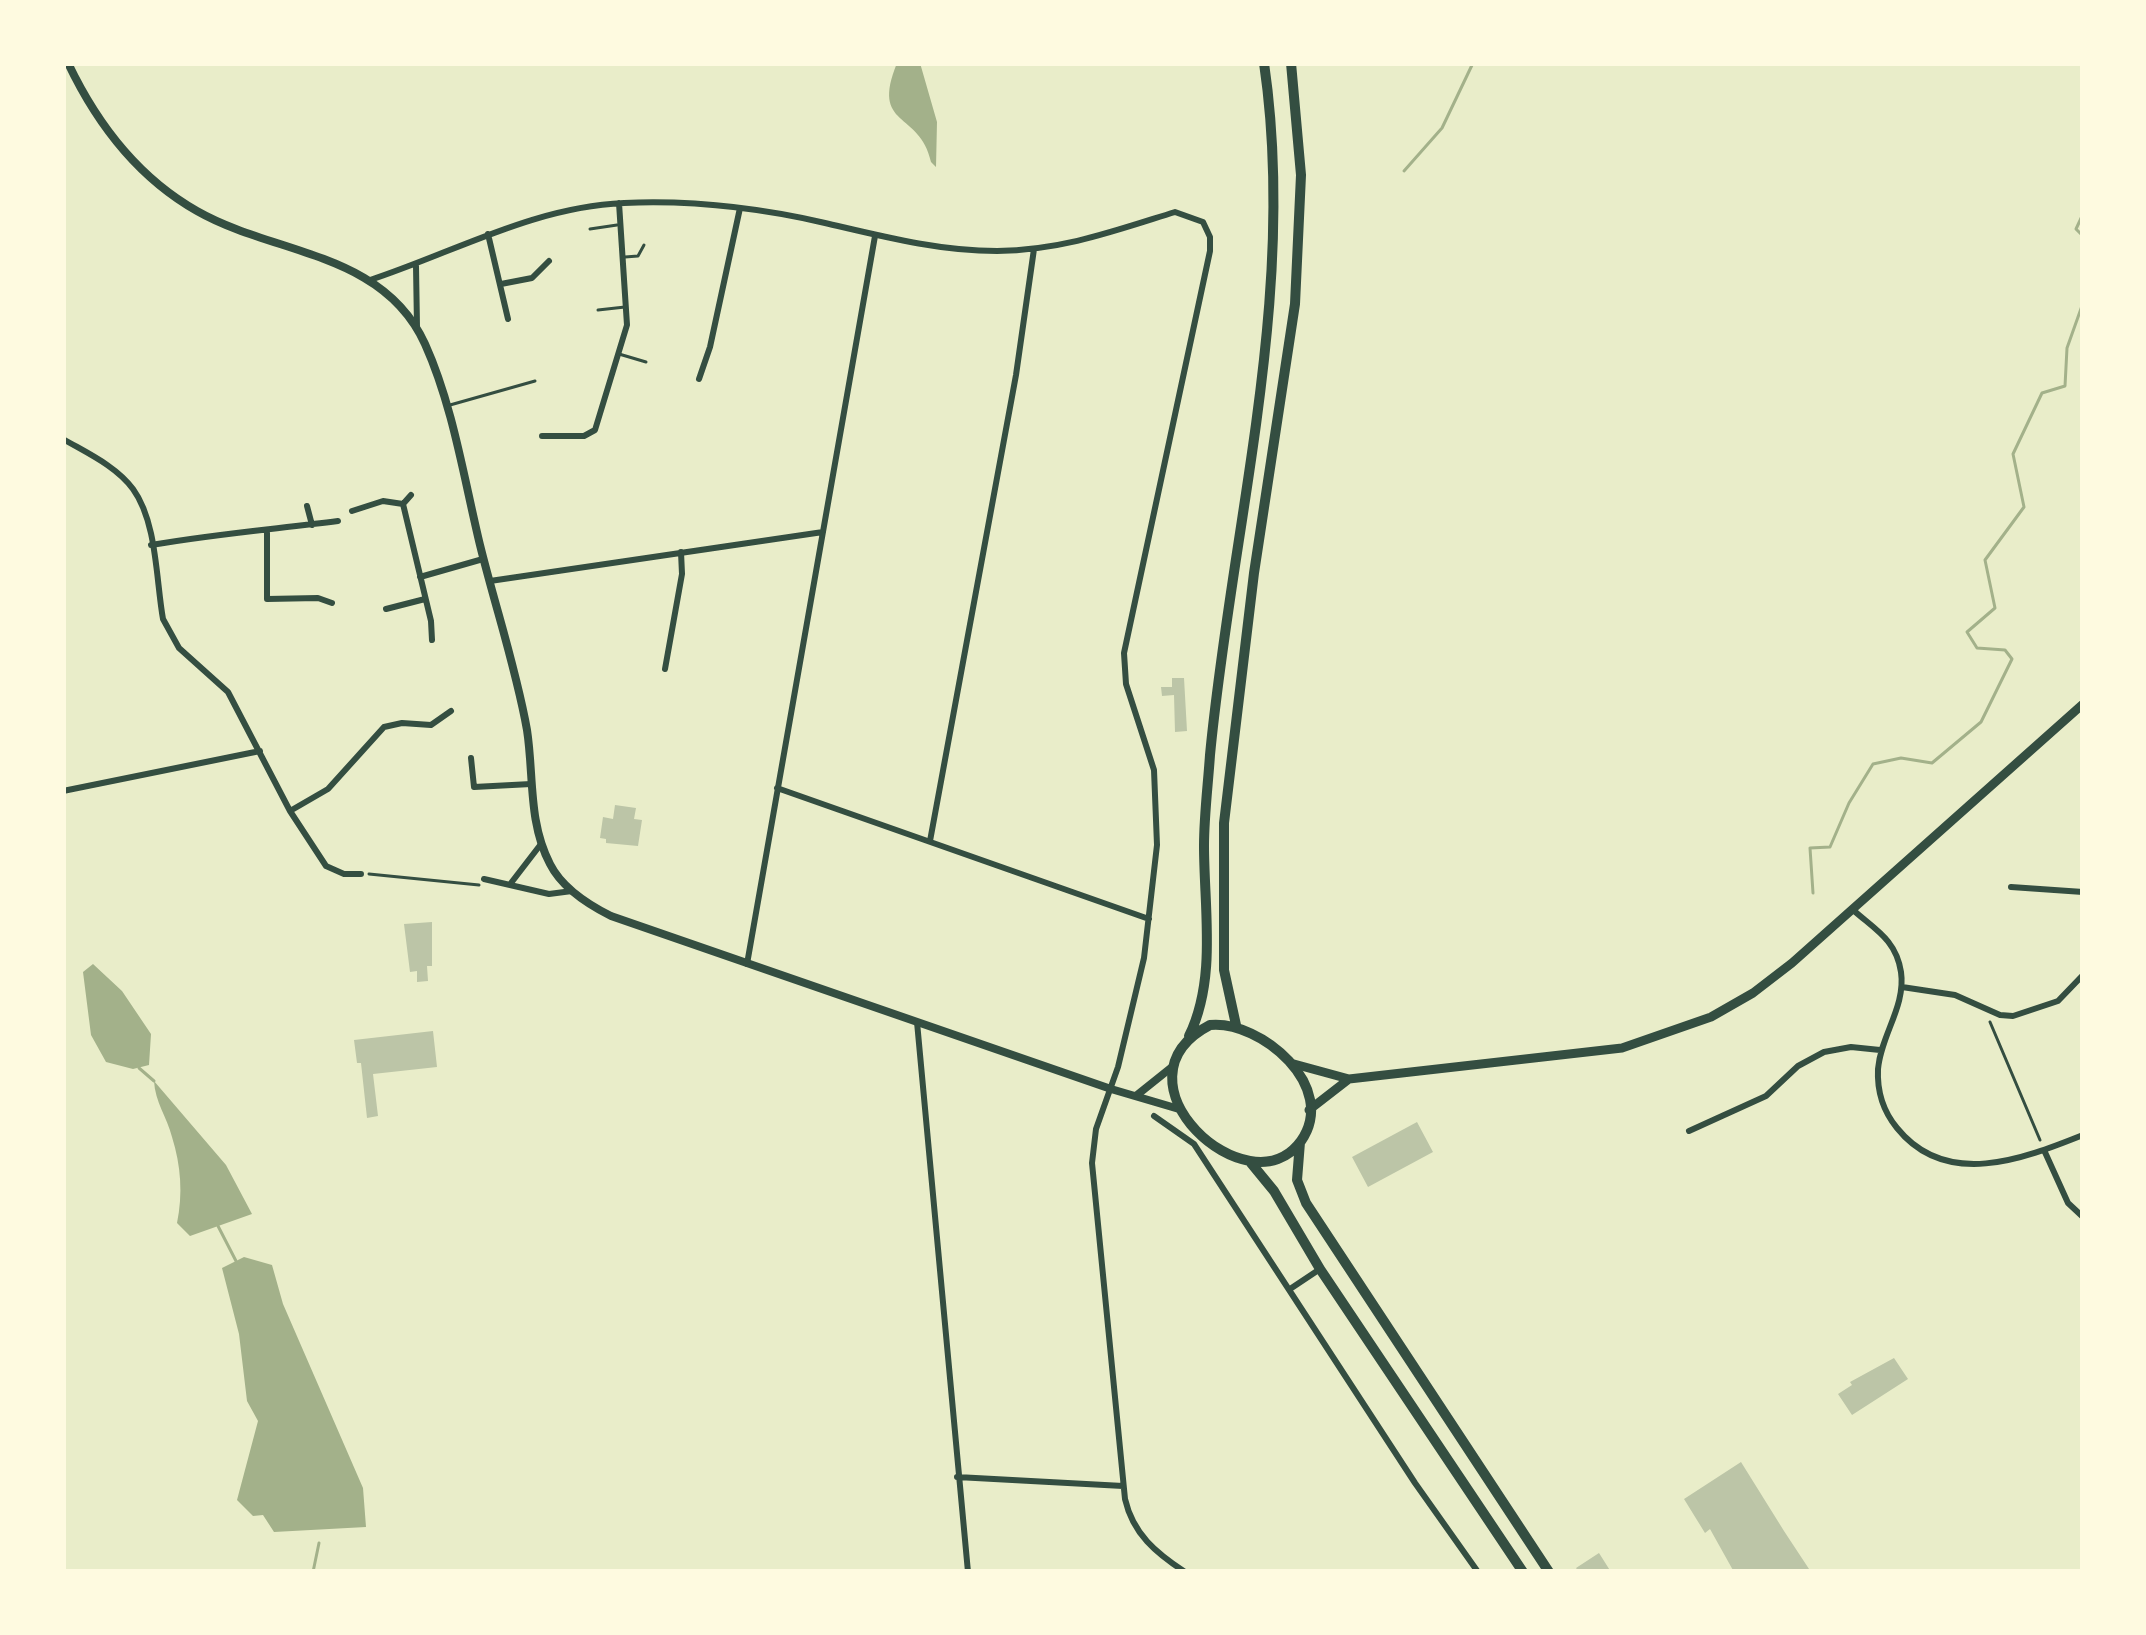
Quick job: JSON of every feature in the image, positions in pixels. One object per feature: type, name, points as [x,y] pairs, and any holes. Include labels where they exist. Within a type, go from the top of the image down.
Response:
[{"type":"highway","points":[[1264,63],[1274,133],[1270,315],[1210,754],[1204,840],[1206,972],[1199,1015],[1178,1049],[1171,1080],[1180,1109],[1221,1150],[1251,1163],[1274,1191],[1320,1269],[1523,1572]]},
{"type":"highway","points":[[1236,1024],[1224,970],[1224,823],[1254,573],[1295,304],[1301,176],[1291,63]]},
{"type":"highway","points":[[1189,1036],[1210,1025],[1236,1024],[1294,1064],[1306,1088],[1309,1110],[1297,1180],[1306,1203],[1549,1572]]},
{"type":"highway","points":[[1251,1163],[1283,1156],[1300,1142]]},
{"type":"main road","points":[[1294,1064],[1349,1079],[1588,1054],[1656,1039],[1711,1017],[1753,993],[2083,704]]},
{"type":"main road","points":[[1309,1110],[1349,1079]]},
{"type":"street","points":[[68,63],[124,153],[172,195],[224,225],[332,260],[370,280],[393,296],[417,327],[445,406],[527,731],[542,844],[557,876],[572,891],[610,916],[1180,1109]]},
{"type":"street","points":[[370,280],[548,214],[619,203],[740,208],[875,236],[992,251],[1095,239],[1175,212],[1203,222],[1210,251],[1123,668],[1157,786],[1149,919],[1144,958],[1111,1089],[1096,1129],[1092,1163],[1127,1508],[1139,1533],[1185,1572]]},
{"type":"street","points":[[542,436],[584,436],[595,430],[627,326],[619,203]]},
{"type":"street","points":[[699,379],[740,208]]},
{"type":"street","points":[[488,234],[508,319]]},
{"type":"street","points":[[748,964],[875,236]]},
{"type":"street","points":[[930,841],[1016,375],[1034,249]]},
{"type":"street","points":[[500,284],[532,278],[549,261]]},
{"type":"street","points":[[416,266],[417,327]]},
{"type":"street","points":[[63,439],[101,460],[131,487],[148,523],[169,634],[228,692],[290,812],[326,866],[344,874],[362,874]]},
{"type":"street","points":[[404,504],[411,495]]},
{"type":"street","points":[[352,511],[383,501],[404,504]]},
{"type":"street","points":[[404,504],[432,640]]},
{"type":"street","points":[[308,506],[312,525]]},
{"type":"street","points":[[151,545],[338,521]]},
{"type":"street","points":[[267,531],[267,599],[319,598],[332,603]]},
{"type":"street","points":[[490,581],[823,532]]},
{"type":"street","points":[[665,669],[682,574],[681,552]]},
{"type":"street","points":[[420,577],[483,559]]},
{"type":"street","points":[[386,609],[425,599]]},
{"type":"street","points":[[290,812],[328,789],[384,727],[431,724],[451,711]]},
{"type":"street","points":[[63,791],[260,751]]},
{"type":"street","points":[[471,758],[474,787],[531,784]]},
{"type":"street","points":[[777,788],[1149,919]]},
{"type":"street","points":[[510,884],[542,844]]},
{"type":"street","points":[[484,879],[549,894],[572,891]]},
{"type":"street","points":[[2012,887],[2083,892]]},
{"type":"street","points":[[1852,909],[1882,931],[1892,945],[1902,987],[1880,1050],[1880,1096],[1893,1124],[1916,1147],[1971,1166],[1999,1163],[2083,1135]]},
{"type":"street","points":[[1902,987],[1955,995],[2012,1016],[2044,1008],[2083,975]]},
{"type":"street","points":[[917,1022],[968,1572]]},
{"type":"street","points":[[1689,1131],[1766,1096],[1798,1066],[1824,1052],[1851,1047],[1880,1050]]},
{"type":"street","points":[[1136,1096],[1172,1067]]},
{"type":"street","points":[[1154,1116],[1194,1144],[1414,1483],[1478,1572]]},
{"type":"street","points":[[2044,1150],[2068,1202],[2083,1217]]},
{"type":"street","points":[[1290,1289],[1320,1269]]},
{"type":"street","points":[[957,1477],[1123,1486]]},
{"type":"lane","points":[[590,229],[619,225]]},
{"type":"lane","points":[[623,257],[638,256],[644,245]]},
{"type":"lane","points":[[598,310],[627,307]]},
{"type":"lane","points":[[618,353],[646,362]]},
{"type":"lane","points":[[445,406],[535,381]]},
{"type":"path","points":[[362,874],[482,885],[484,879]]},
{"type":"path","points":[[1985,1009],[2044,1150]]},
{"type":"shaded area","points":[[897,63],[920,63],[937,122],[936,167],[917,134],[893,110],[890,84]]},
{"type":"shaded area","points":[[93,964],[122,991],[151,1034],[149,1065],[133,1069],[106,1062],[91,1035],[83,972]]},
{"type":"shaded area","points":[[154,1081],[226,1165],[252,1214],[190,1236],[177,1223],[177,1159]]},
{"type":"shaded area","points":[[244,1257],[272,1265],[283,1304],[363,1488],[366,1527],[274,1532],[263,1515],[253,1516],[237,1500],[258,1421],[247,1401],[239,1334],[222,1268]]},
{"type":"building","points":[[1172,678],[1184,678],[1187,731],[1175,732],[1174,695],[1162,696],[1161,687],[1172,687]]},
{"type":"building","points":[[615,805],[636,808],[634,819],[642,820],[638,846],[606,843],[600,838],[603,817],[613,819]]},
{"type":"building","points":[[432,922],[432,966],[427,966],[428,981],[417,982],[417,971],[410,972],[404,924]]},
{"type":"building","points":[[433,1031],[437,1067],[373,1074],[378,1116],[367,1118],[354,1040]]},
{"type":"building","points":[[1417,1122],[1433,1152],[1368,1187],[1352,1157]]},
{"type":"building","points":[[1894,1358],[1908,1379],[1852,1415],[1838,1394],[1850,1382]]},
{"type":"building","points":[[1741,1462],[1811,1572],[1734,1572],[1710,1529],[1705,1533],[1684,1499]]},
{"type":"building","points":[[1599,1553],[1611,1572],[1579,1572],[1576,1568]]},
{"type":"waterway","points":[[1404,171],[1442,128],[1473,63]]},
{"type":"waterway","points":[[2083,214],[2076,229],[2083,236]]},
{"type":"waterway","points":[[1813,893],[1810,848],[1830,847],[1873,764],[1901,758],[1932,763],[1981,722],[2012,659],[2005,650],[1977,648],[1967,632],[1995,608],[1985,560],[2024,507],[2013,454],[2042,393],[2065,386],[2067,348],[2083,303]]},
{"type":"waterway","points":[[139,1068],[154,1081]]},
{"type":"waterway","points":[[218,1226],[236,1261]]},
{"type":"waterway","points":[[313,1572],[319,1543]]}]
